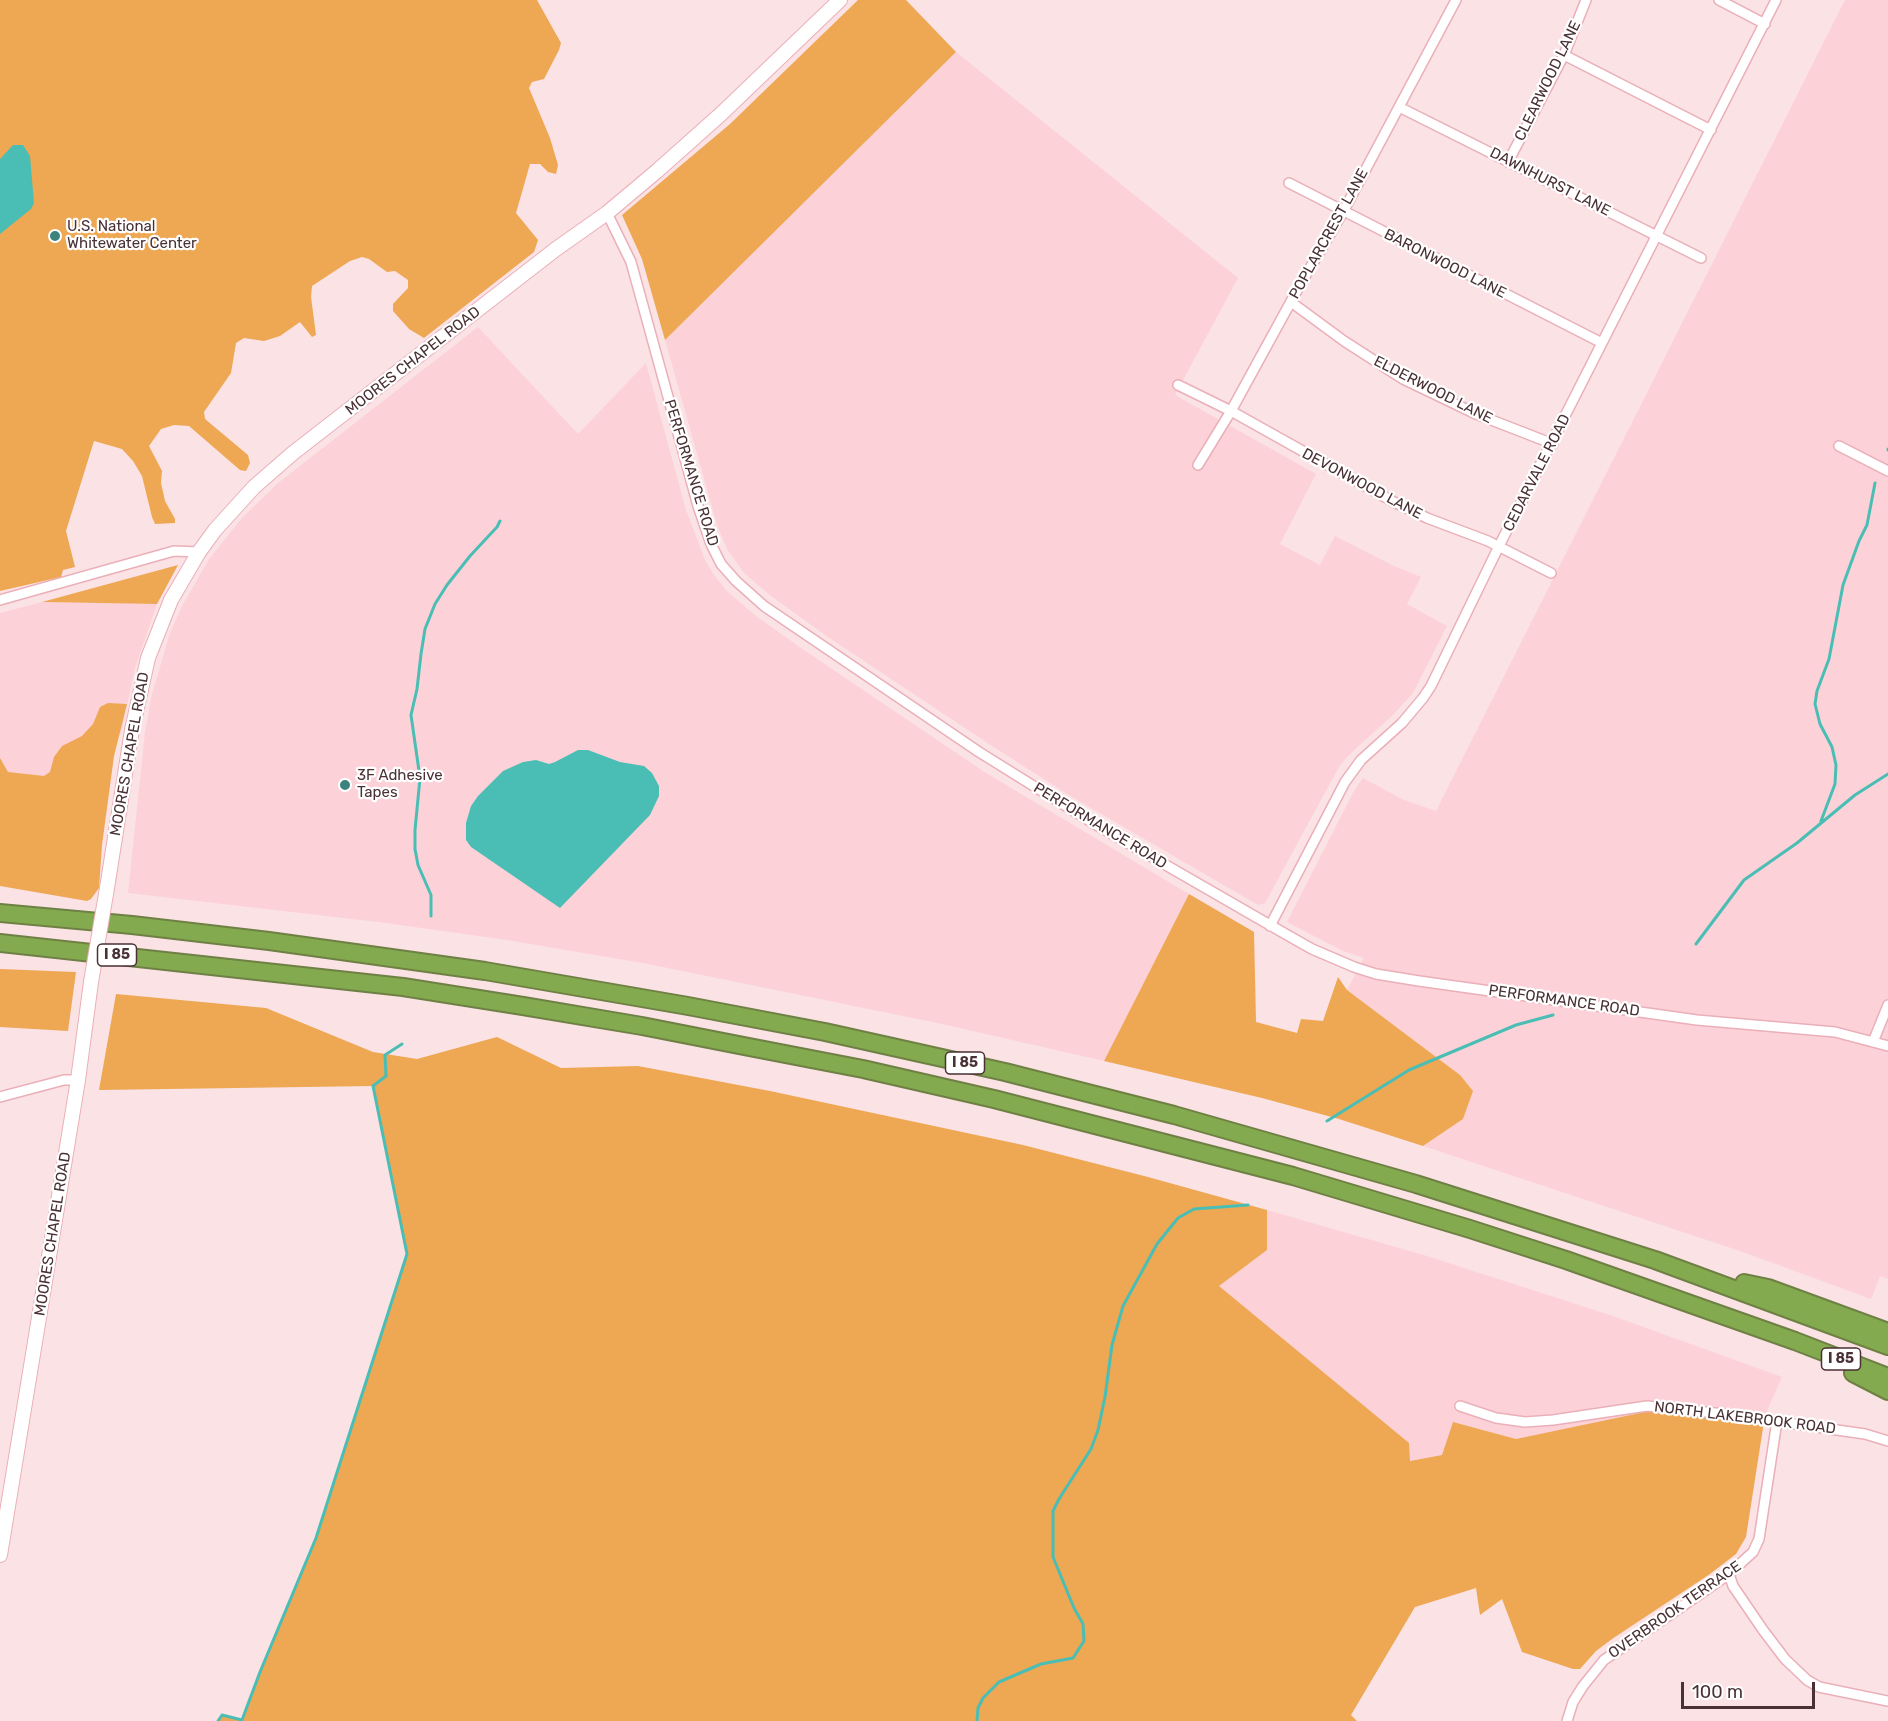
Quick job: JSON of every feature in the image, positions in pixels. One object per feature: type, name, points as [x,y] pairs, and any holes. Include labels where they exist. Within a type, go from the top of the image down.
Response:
[{"type":"highway","name":"I 85","points":[[0,913],[269,941],[485,971],[825,1032],[1005,1072],[1276,1142],[1416,1184],[1654,1260],[1888,1346]]},
{"type":"highway","name":"I 85","points":[[0,944],[403,987],[642,1026],[885,1074],[1109,1127],[1293,1176],[1470,1229],[1566,1260],[1795,1341],[1888,1377]]},
{"type":"highway","points":[[1654,1260],[1768,1288],[1888,1332]]},
{"type":"highway","points":[[1795,1341],[1888,1391]]},
{"type":"main road","name":"MOORES CHAPEL ROAD","points":[[0,1555],[78,1080],[91,982],[132,730],[143,677],[171,600],[199,552],[221,523],[254,488],[293,453],[556,249],[607,213],[722,114],[840,0]]},
{"type":"street","name":"POPLARCREST LANE","points":[[1198,465],[1232,411],[1343,212],[1456,0]]},
{"type":"street","name":"CLEARWOOD LANE","points":[[1508,162],[1564,55],[1586,0]]},
{"type":"street","points":[[1719,0],[1765,24]]},
{"type":"street","name":"CEDARVALE ROAD","points":[[1270,926],[1345,782],[1361,760],[1402,723],[1431,686],[1499,546],[1776,0]]},
{"type":"street","points":[[1564,55],[1711,130]]},
{"type":"street","name":"DAWNHURST LANE","points":[[1399,106],[1701,258]]},
{"type":"street","name":"BARONWOOD LANE","points":[[1288,183],[1602,343]]},
{"type":"street","name":"PERFORMANCE ROAD","points":[[607,213],[626,250],[633,270],[705,528],[722,564],[736,581],[764,606],[980,752],[1088,820],[1270,926],[1338,961],[1376,974],[1698,1020],[1817,1030],[1888,1046]]},
{"type":"street","name":"ELDERWOOD LANE","points":[[1291,302],[1359,352],[1403,379],[1476,414],[1552,444]]},
{"type":"street","name":"DEVONWOOD LANE","points":[[1178,385],[1232,411],[1392,501],[1427,518],[1499,546],[1551,573]]},
{"type":"street","points":[[1839,446],[1888,471]]},
{"type":"street","points":[[0,600],[174,551],[199,552]]},
{"type":"street","points":[[1873,1042],[1888,1005]]},
{"type":"street","points":[[0,1097],[64,1080],[78,1080]]},
{"type":"street","name":"NORTH LAKEBROOK ROAD","points":[[1460,1406],[1496,1418],[1525,1422],[1647,1406],[1777,1421],[1865,1434],[1888,1441]]},
{"type":"street","name":"OVERBROOK TERRACE","points":[[1568,1721],[1573,1702],[1604,1660],[1729,1574],[1748,1558],[1758,1543],[1777,1421]]},
{"type":"street","points":[[1729,1574],[1733,1586],[1763,1630],[1785,1659],[1807,1680],[1819,1687],[1888,1701]]},
{"type":"shaded area","points":[[0,0],[537,0],[561,43],[544,79],[532,82],[529,88],[550,138],[558,165],[556,174],[548,172],[540,164],[530,164],[516,213],[538,240],[534,252],[424,338],[409,329],[393,311],[393,304],[408,288],[408,280],[395,271],[387,272],[369,259],[362,257],[350,261],[312,286],[311,297],[316,335],[312,337],[300,322],[280,336],[264,341],[244,338],[236,343],[231,373],[204,412],[205,419],[248,455],[250,463],[246,471],[240,470],[189,426],[174,425],[161,429],[149,446],[162,471],[161,483],[165,501],[175,523],[155,524],[142,476],[133,461],[122,449],[94,441],[66,531],[75,567],[63,570],[61,577],[0,591]]},
{"type":"shaded area","points":[[858,0],[906,0],[956,52],[665,340],[642,259],[622,215],[730,124]]},
{"type":"shaded area","points":[[1845,0],[1888,0],[1888,1279],[1880,1276],[1871,1299],[1740,1251],[1423,1146],[1463,1119],[1472,1091],[1460,1075],[1347,990],[1364,958],[1343,951],[1287,922],[1355,789],[1363,778],[1404,800],[1436,811]]},
{"type":"shaded area","points":[[956,52],[1238,278],[1175,395],[1316,474],[1280,544],[1320,565],[1335,536],[1421,577],[1407,604],[1447,626],[1413,693],[1340,765],[1265,903],[1258,905],[1072,797],[825,635],[771,596],[744,573],[727,549],[717,525],[665,340]]},
{"type":"shaded area","points":[[478,327],[578,434],[646,363],[686,510],[705,560],[727,591],[756,616],[801,648],[986,773],[1189,894],[1104,1061],[942,1024],[648,964],[507,940],[378,922],[128,893],[145,732],[152,694],[170,633],[182,606],[209,559],[242,518],[278,483]]},
{"type":"shaded area","points":[[178,565],[157,604],[42,602]]},
{"type":"shaded area","points":[[42,602],[157,604],[135,668],[121,734],[113,733],[0,839],[0,613]]},
{"type":"shaded area","points":[[108,703],[127,704],[114,756],[102,845],[99,888],[87,901],[0,886],[0,758],[8,772],[44,776],[50,772],[54,757],[62,746],[82,736],[93,724],[100,707]]},
{"type":"shaded area","points":[[1189,894],[1254,932],[1256,1022],[1297,1033],[1301,1019],[1323,1021],[1338,977],[1347,990],[1460,1075],[1473,1091],[1463,1119],[1423,1146],[1339,1119],[1262,1098],[1104,1061]]},
{"type":"shaded area","points":[[0,969],[76,972],[68,1031],[0,1027]]},
{"type":"shaded area","points":[[116,994],[266,1008],[373,1052],[417,1059],[497,1037],[561,1068],[638,1066],[770,1091],[1023,1145],[1267,1210],[1267,1250],[1219,1286],[1409,1443],[1410,1461],[1442,1455],[1453,1422],[1516,1439],[1659,1409],[1762,1422],[1763,1428],[1746,1537],[1736,1554],[1612,1639],[1596,1651],[1580,1669],[1573,1669],[1522,1652],[1502,1599],[1480,1615],[1476,1588],[1415,1607],[1351,1715],[1357,1721],[218,1721],[222,1715],[242,1720],[316,1538],[407,1254],[373,1086],[99,1090]]},
{"type":"shaded area","points":[[1267,1210],[1427,1256],[1613,1316],[1782,1377],[1762,1422],[1659,1409],[1516,1439],[1453,1422],[1442,1455],[1410,1461],[1218,1286],[1267,1250]]},
{"type":"water","points":[[13,145],[23,145],[30,156],[34,203],[31,209],[0,234],[0,159]]},
{"type":"water","points":[[578,750],[588,750],[620,762],[644,766],[652,773],[659,786],[659,796],[650,815],[560,908],[471,847],[466,840],[466,823],[471,806],[478,796],[503,771],[523,762],[536,760],[549,764]]},
{"type":"waterway","points":[[1821,821],[1835,784],[1836,765],[1832,747],[1820,724],[1815,704],[1817,691],[1829,659],[1843,585],[1867,525],[1875,483]]},
{"type":"waterway","points":[[431,916],[431,895],[418,865],[415,849],[420,778],[411,715],[425,629],[435,604],[447,585],[500,521]]},
{"type":"waterway","points":[[1696,944],[1744,880],[1797,843],[1855,795],[1888,774]]},
{"type":"waterway","points":[[1327,1121],[1409,1070],[1516,1025],[1553,1015]]},
{"type":"waterway","points":[[218,1721],[222,1715],[242,1720],[316,1538],[407,1254],[373,1086],[386,1076],[385,1055],[402,1044]]},
{"type":"waterway","points":[[977,1721],[978,1708],[983,1698],[999,1682],[1041,1664],[1073,1658],[1084,1641],[1083,1624],[1053,1557],[1053,1511],[1091,1449],[1098,1430],[1112,1345],[1123,1306],[1157,1244],[1178,1218],[1194,1209],[1248,1205]]},
{"type":"place","name":"U.S. National Whitewater Center","points":[[55,236]]},
{"type":"place","name":"3F Adhesive Tapes","points":[[345,785]]}]
